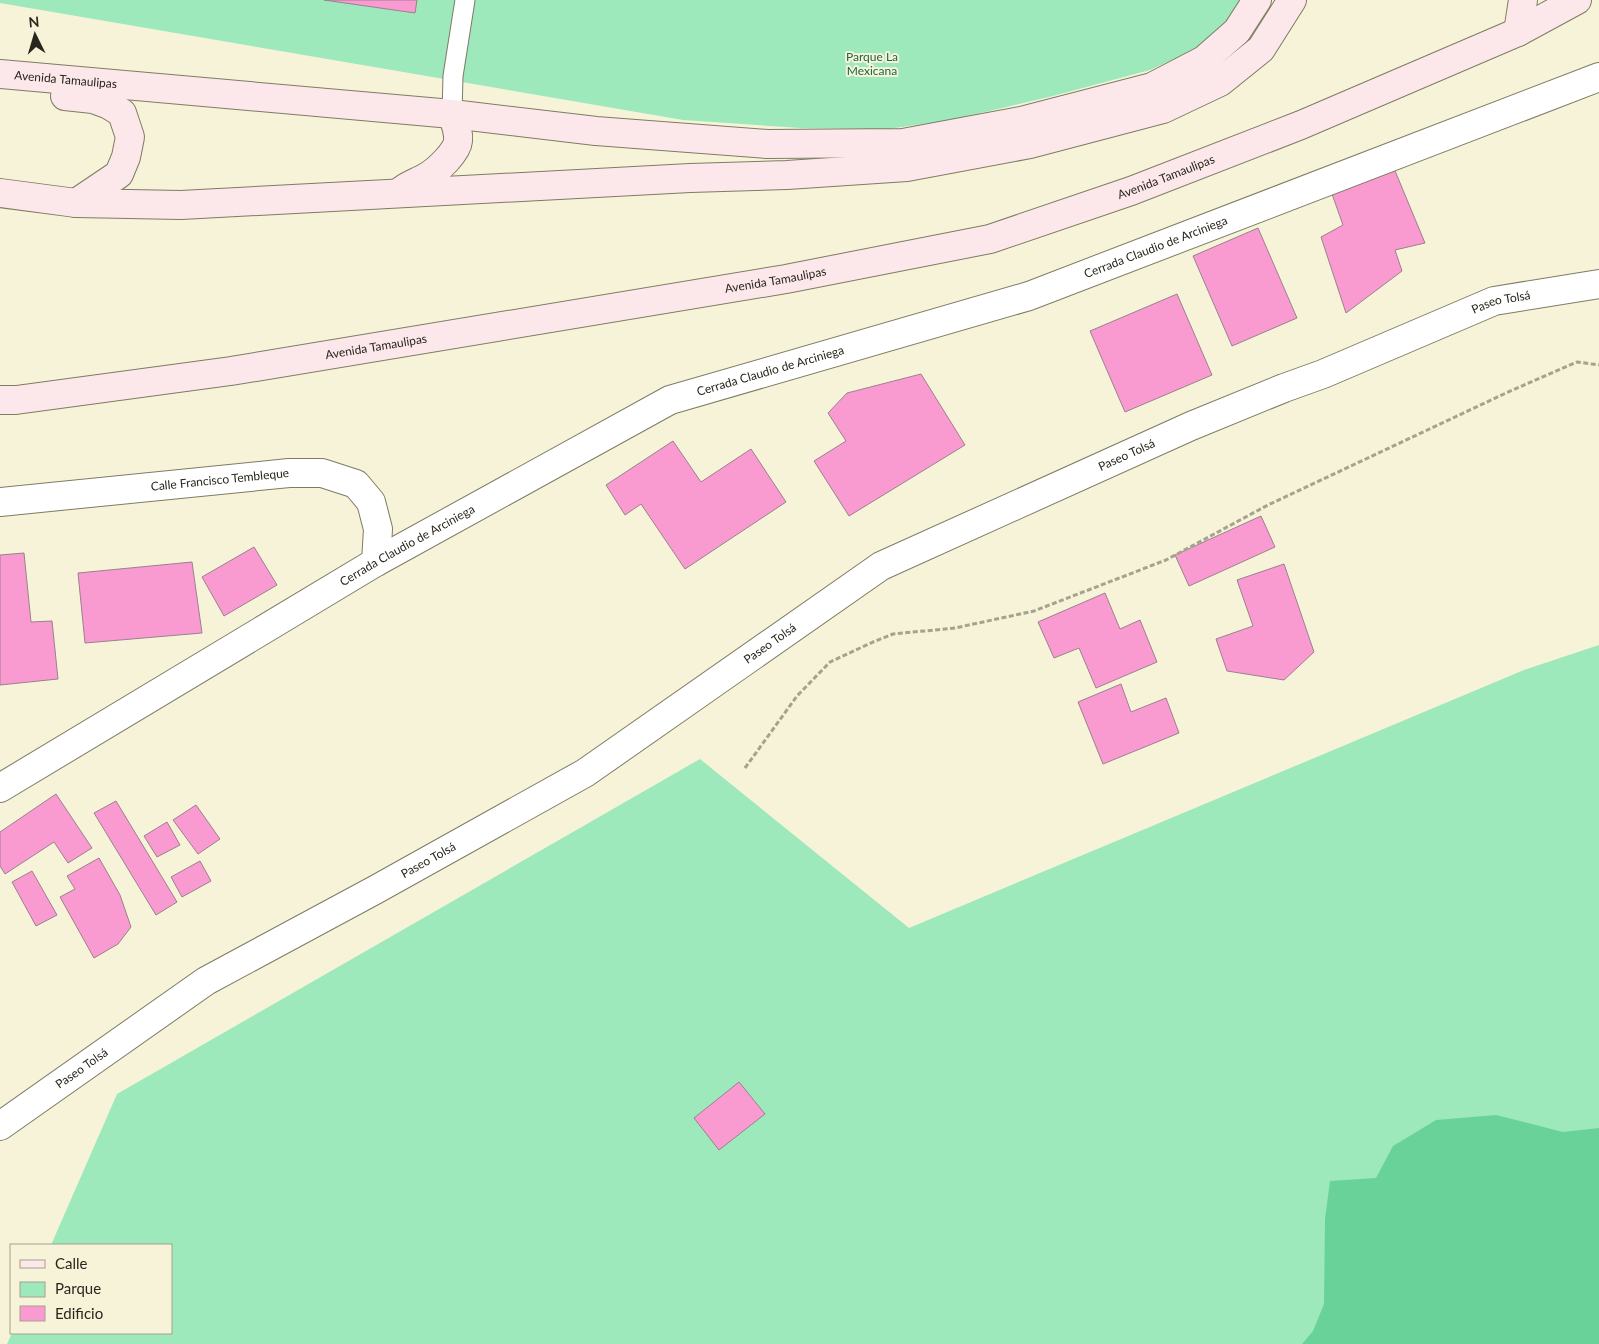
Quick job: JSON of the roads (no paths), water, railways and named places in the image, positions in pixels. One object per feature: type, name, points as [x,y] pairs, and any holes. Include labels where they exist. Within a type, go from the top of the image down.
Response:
[{"type":"street","name":"Avenida Tamaulipas","points":[[0,74],[452,114],[596,131],[767,144],[903,143],[1021,121],[1152,87],[1204,60],[1237,31],[1258,0]]},
{"type":"street","points":[[0,193],[76,203],[181,206],[690,178],[787,175],[907,167],[1030,144],[1163,109],[1220,82],[1261,49],[1292,0]]},
{"type":"street","points":[[1518,32],[1523,0]]},
{"type":"street","name":"Avenida Tamaulipas","points":[[0,400],[16,400],[260,366],[786,279],[990,239],[1131,191],[1292,128],[1518,32],[1577,0]]},
{"type":"street","name":"Cerrada Claudio de Arciniega","points":[[0,788],[376,562],[670,400],[1029,296],[1599,77]]},
{"type":"street","points":[[0,89],[93,99],[109,105],[122,114],[130,137],[126,157],[119,174],[76,203]]},
{"type":"street","points":[[398,194],[412,184],[429,176],[443,164],[452,152],[458,142],[458,130],[452,114]]},
{"type":"street","name":"Paseo Tolsá","points":[[0,1126],[206,981],[375,890],[585,773],[881,566],[1191,426],[1323,374],[1494,302],[1599,284]]},
{"type":"street","name":"Calle Francisco Tembleque","points":[[0,502],[289,473],[322,473],[356,484],[370,502],[378,529],[376,562]]},
{"type":"lane","points":[[452,114],[453,76],[465,0]]},
{"type":"park label","name":"Parque La Mexicana","points":[[872,64]]}]
